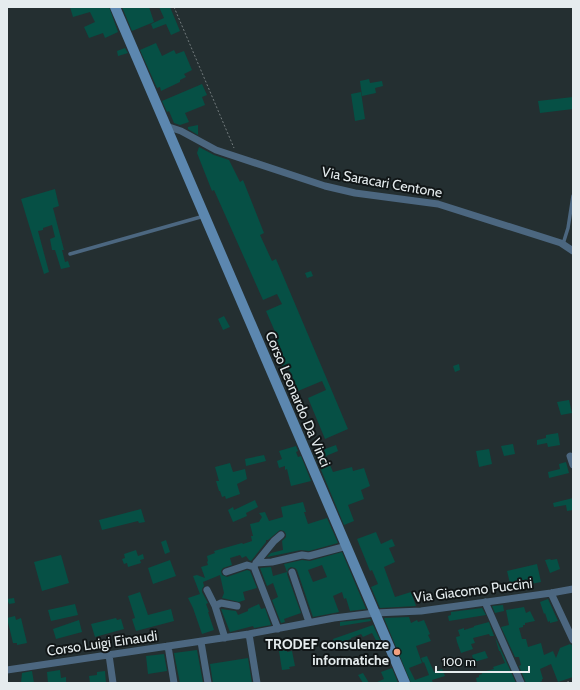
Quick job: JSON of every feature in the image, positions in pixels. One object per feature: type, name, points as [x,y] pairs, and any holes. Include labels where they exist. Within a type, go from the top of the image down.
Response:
[{"type":"main road","name":"Corso Leonardo Da Vinci","points":[[114,7],[405,683]]},
{"type":"street","name":"Via Saracari Centone","points":[[166,126],[181,131],[216,150],[325,186],[355,193],[438,204],[562,245],[573,251]]},
{"type":"street","points":[[570,456],[573,465]]},
{"type":"street","points":[[255,565],[274,541],[281,535]]},
{"type":"street","points":[[226,572],[247,566],[302,555],[308,556],[347,546]]},
{"type":"street","points":[[255,565],[278,629]]},
{"type":"street","points":[[292,572],[309,622]]},
{"type":"street","name":"Via Giacomo Puccini","points":[[375,613],[421,611],[573,589]]},
{"type":"street","points":[[207,590],[215,606],[224,638]]},
{"type":"street","points":[[550,593],[573,640]]},
{"type":"street","points":[[486,602],[521,683]]},
{"type":"street","points":[[215,606],[221,604],[237,606]]},
{"type":"street","name":"Corso Luigi Einaudi","points":[[7,670],[201,642],[278,629],[309,622],[375,613]]},
{"type":"street","points":[[249,634],[257,683]]},
{"type":"street","points":[[201,642],[208,683]]},
{"type":"street","points":[[168,646],[174,683]]},
{"type":"street","points":[[109,655],[113,683]]},
{"type":"lane","points":[[562,245],[568,228],[573,196]]},
{"type":"lane","points":[[70,254],[205,216]]},
{"type":"path","points":[[174,7],[237,157]]},
{"type":"building","points":[[70,7],[109,7],[118,32],[105,38],[103,33],[89,38],[84,27],[95,22],[90,12],[73,17]]},
{"type":"building","points":[[122,7],[149,7],[154,22],[132,31]]},
{"type":"building","points":[[159,7],[170,7],[180,31],[171,35],[166,24],[153,29],[151,24],[164,18]]},
{"type":"building","points":[[156,43],[162,56],[174,50],[176,54],[184,51],[192,70],[184,74],[186,77],[180,80],[180,82],[161,91],[160,87],[157,88],[140,50]]},
{"type":"building","points":[[125,48],[128,53],[118,56],[117,51]]},
{"type":"building","points":[[369,79],[370,83],[382,81],[383,86],[375,88],[376,93],[362,96],[360,81]]},
{"type":"building","points":[[202,84],[207,95],[202,97],[205,105],[185,113],[189,122],[180,125],[174,123],[169,111],[167,112],[162,101]]},
{"type":"building","points":[[361,92],[365,119],[355,121],[351,94]]},
{"type":"building","points":[[573,97],[573,109],[540,113],[538,101]]},
{"type":"building","points":[[198,125],[198,135],[188,129],[188,127]]},
{"type":"building","points":[[199,147],[214,155],[229,160],[240,182],[243,180],[264,233],[260,235],[272,261],[276,259],[348,429],[325,439],[308,398],[326,390],[322,381],[298,391],[289,369],[284,371],[279,358],[283,356],[274,335],[276,334],[266,311],[282,304],[277,294],[263,300],[214,190],[212,191],[197,153]]},
{"type":"building","points":[[55,189],[59,206],[53,208],[64,250],[62,250],[65,262],[68,261],[70,267],[61,269],[55,250],[52,250],[50,239],[55,237],[52,225],[38,231],[49,272],[44,274],[21,199]]},
{"type":"building","points":[[311,271],[313,276],[307,278],[305,273]]},
{"type":"building","points":[[224,316],[230,327],[223,330],[218,319]]},
{"type":"building","points":[[459,364],[460,370],[455,372],[453,366]]},
{"type":"building","points":[[569,400],[572,413],[561,415],[557,402]]},
{"type":"building","points":[[558,433],[560,445],[548,447],[547,443],[537,445],[537,440],[546,438],[546,435]]},
{"type":"building","points":[[513,444],[515,454],[504,456],[501,446]]},
{"type":"building","points":[[336,445],[338,451],[326,456],[333,472],[352,467],[353,471],[364,468],[370,486],[361,490],[364,499],[348,505],[354,521],[344,525],[314,453]]},
{"type":"building","points":[[296,446],[298,457],[301,456],[311,481],[291,486],[287,469],[285,470],[285,466],[279,468],[277,461],[282,459],[279,451]]},
{"type":"building","points":[[489,449],[492,464],[479,467],[476,451]]},
{"type":"building","points":[[264,455],[266,461],[246,466],[245,459]]},
{"type":"building","points":[[566,462],[569,473],[549,478],[548,472],[560,469],[559,464]]},
{"type":"building","points":[[230,463],[233,472],[245,469],[247,479],[237,484],[240,494],[226,499],[225,496],[222,497],[219,491],[216,481],[219,481],[215,467]]},
{"type":"building","points":[[573,498],[573,510],[567,511],[566,505],[554,507],[553,503]]},
{"type":"building","points":[[255,500],[258,507],[246,513],[247,516],[233,522],[228,510],[233,507],[234,510]]},
{"type":"building","points":[[303,502],[306,512],[304,512],[308,524],[327,518],[338,543],[309,551],[301,550],[267,557],[271,553],[283,550],[282,541],[286,537],[286,534],[284,531],[280,530],[266,540],[251,561],[246,556],[242,558],[240,555],[230,558],[232,565],[223,568],[221,571],[222,575],[227,577],[247,570],[250,571],[257,588],[243,592],[245,600],[239,602],[222,598],[224,593],[220,575],[203,582],[204,586],[202,592],[208,603],[206,604],[214,630],[202,634],[188,598],[200,594],[193,576],[197,575],[205,578],[201,567],[208,565],[207,556],[215,553],[214,551],[252,541],[251,536],[253,536],[250,524],[259,522],[262,517],[259,513],[265,512],[269,521],[283,517],[281,507]]},
{"type":"building","points":[[141,509],[145,522],[139,523],[138,521],[102,530],[99,520]]},
{"type":"building","points":[[376,532],[381,544],[392,539],[395,546],[389,548],[395,562],[384,567],[395,597],[411,592],[416,606],[380,608],[371,587],[378,584],[372,570],[370,571],[357,539]]},
{"type":"building","points":[[166,540],[170,552],[165,554],[161,542]]},
{"type":"building","points":[[136,550],[138,556],[143,554],[144,559],[140,560],[141,563],[128,567],[127,563],[124,564],[122,559],[125,558],[124,554]]},
{"type":"building","points":[[342,552],[366,609],[350,611],[346,598],[344,599],[342,592],[333,596],[339,612],[313,617],[297,570],[291,567],[288,569],[287,574],[301,613],[284,619],[285,622],[281,623],[272,600],[278,597],[273,583],[267,586],[260,568],[271,567],[273,576],[287,572],[284,564],[302,560],[310,561]],"holes":[[[322,565],[327,577],[313,582],[308,570]]]},
{"type":"building","points":[[61,555],[69,583],[42,591],[34,562]]},
{"type":"building","points":[[557,559],[560,569],[550,573],[545,560]]},
{"type":"building","points":[[170,560],[176,576],[153,584],[148,568]]},
{"type":"building","points":[[537,564],[541,582],[511,588],[507,571]]},
{"type":"building","points":[[140,592],[148,615],[171,609],[174,621],[136,631],[132,619],[135,618],[128,596]]},
{"type":"building","points":[[14,598],[15,603],[9,604],[7,599]]},
{"type":"building","points":[[548,599],[558,621],[548,622],[545,613],[544,614],[540,602]]},
{"type":"building","points":[[75,604],[78,615],[51,621],[48,610]]},
{"type":"building","points":[[259,604],[261,609],[265,608],[271,625],[254,628],[253,626],[230,632],[221,609],[236,611],[238,615]]},
{"type":"building","points":[[503,605],[504,611],[495,613],[492,606]]},
{"type":"building","points":[[524,607],[526,613],[530,611],[535,621],[525,623],[523,627],[519,628],[522,639],[526,639],[528,647],[541,643],[544,655],[553,651],[556,658],[560,648],[570,644],[572,645],[573,677],[558,682],[551,664],[540,669],[543,679],[542,681],[538,683],[526,683],[519,666],[521,665],[519,657],[515,657],[501,627],[509,625],[506,610]]},
{"type":"building","points":[[482,608],[486,615],[449,621],[448,616],[451,615],[451,612]]},
{"type":"building","points":[[15,616],[16,620],[21,618],[27,643],[17,645],[17,643],[13,643],[7,618]]},
{"type":"building","points":[[409,617],[411,623],[417,620],[418,622],[424,620],[430,634],[428,635],[431,641],[416,646],[422,663],[409,668],[415,680],[429,675],[421,658],[427,656],[434,672],[442,669],[445,676],[432,680],[433,683],[411,683],[384,618]]},
{"type":"building","points":[[116,618],[117,620],[121,619],[124,629],[95,637],[91,624]]},
{"type":"building","points":[[370,619],[371,621],[340,626],[340,622]]},
{"type":"building","points":[[79,620],[82,632],[56,639],[53,629]]},
{"type":"building","points":[[489,622],[494,636],[490,636],[489,634],[473,638],[475,643],[471,644],[473,649],[461,653],[456,637],[460,636],[458,630],[464,628],[464,630]]},
{"type":"building","points":[[373,625],[380,640],[377,642],[372,633],[363,637],[361,634],[345,641],[347,647],[342,648],[340,644],[335,645],[333,639]]},
{"type":"building","points":[[495,637],[516,683],[477,683],[476,678],[482,674],[482,672],[494,669],[493,667],[505,663],[499,651]]},
{"type":"building","points":[[197,650],[203,683],[180,683],[174,653]]},
{"type":"building","points":[[287,650],[287,652],[292,651],[295,666],[289,667],[290,669],[282,670],[279,651]]},
{"type":"building","points":[[485,651],[488,658],[474,662],[472,655]]},
{"type":"building","points":[[164,654],[167,671],[148,674],[146,656]]},
{"type":"building","points":[[248,658],[252,683],[213,683],[210,664]]},
{"type":"building","points":[[392,668],[398,683],[375,683],[384,679],[381,672]]},
{"type":"building","points":[[60,670],[61,678],[66,677],[66,683],[48,683],[47,672]]},
{"type":"building","points":[[32,671],[34,683],[21,683],[22,673]]},
{"type":"building","points":[[105,671],[106,683],[90,683],[89,676],[97,675],[97,672]]},
{"type":"building","points":[[363,673],[369,683],[363,683],[358,675]]},
{"type":"railway","points":[[567,683],[573,681]]},
{"type":"place","name":"TRODEF consulenze informatiche","points":[[397,652]]}]
